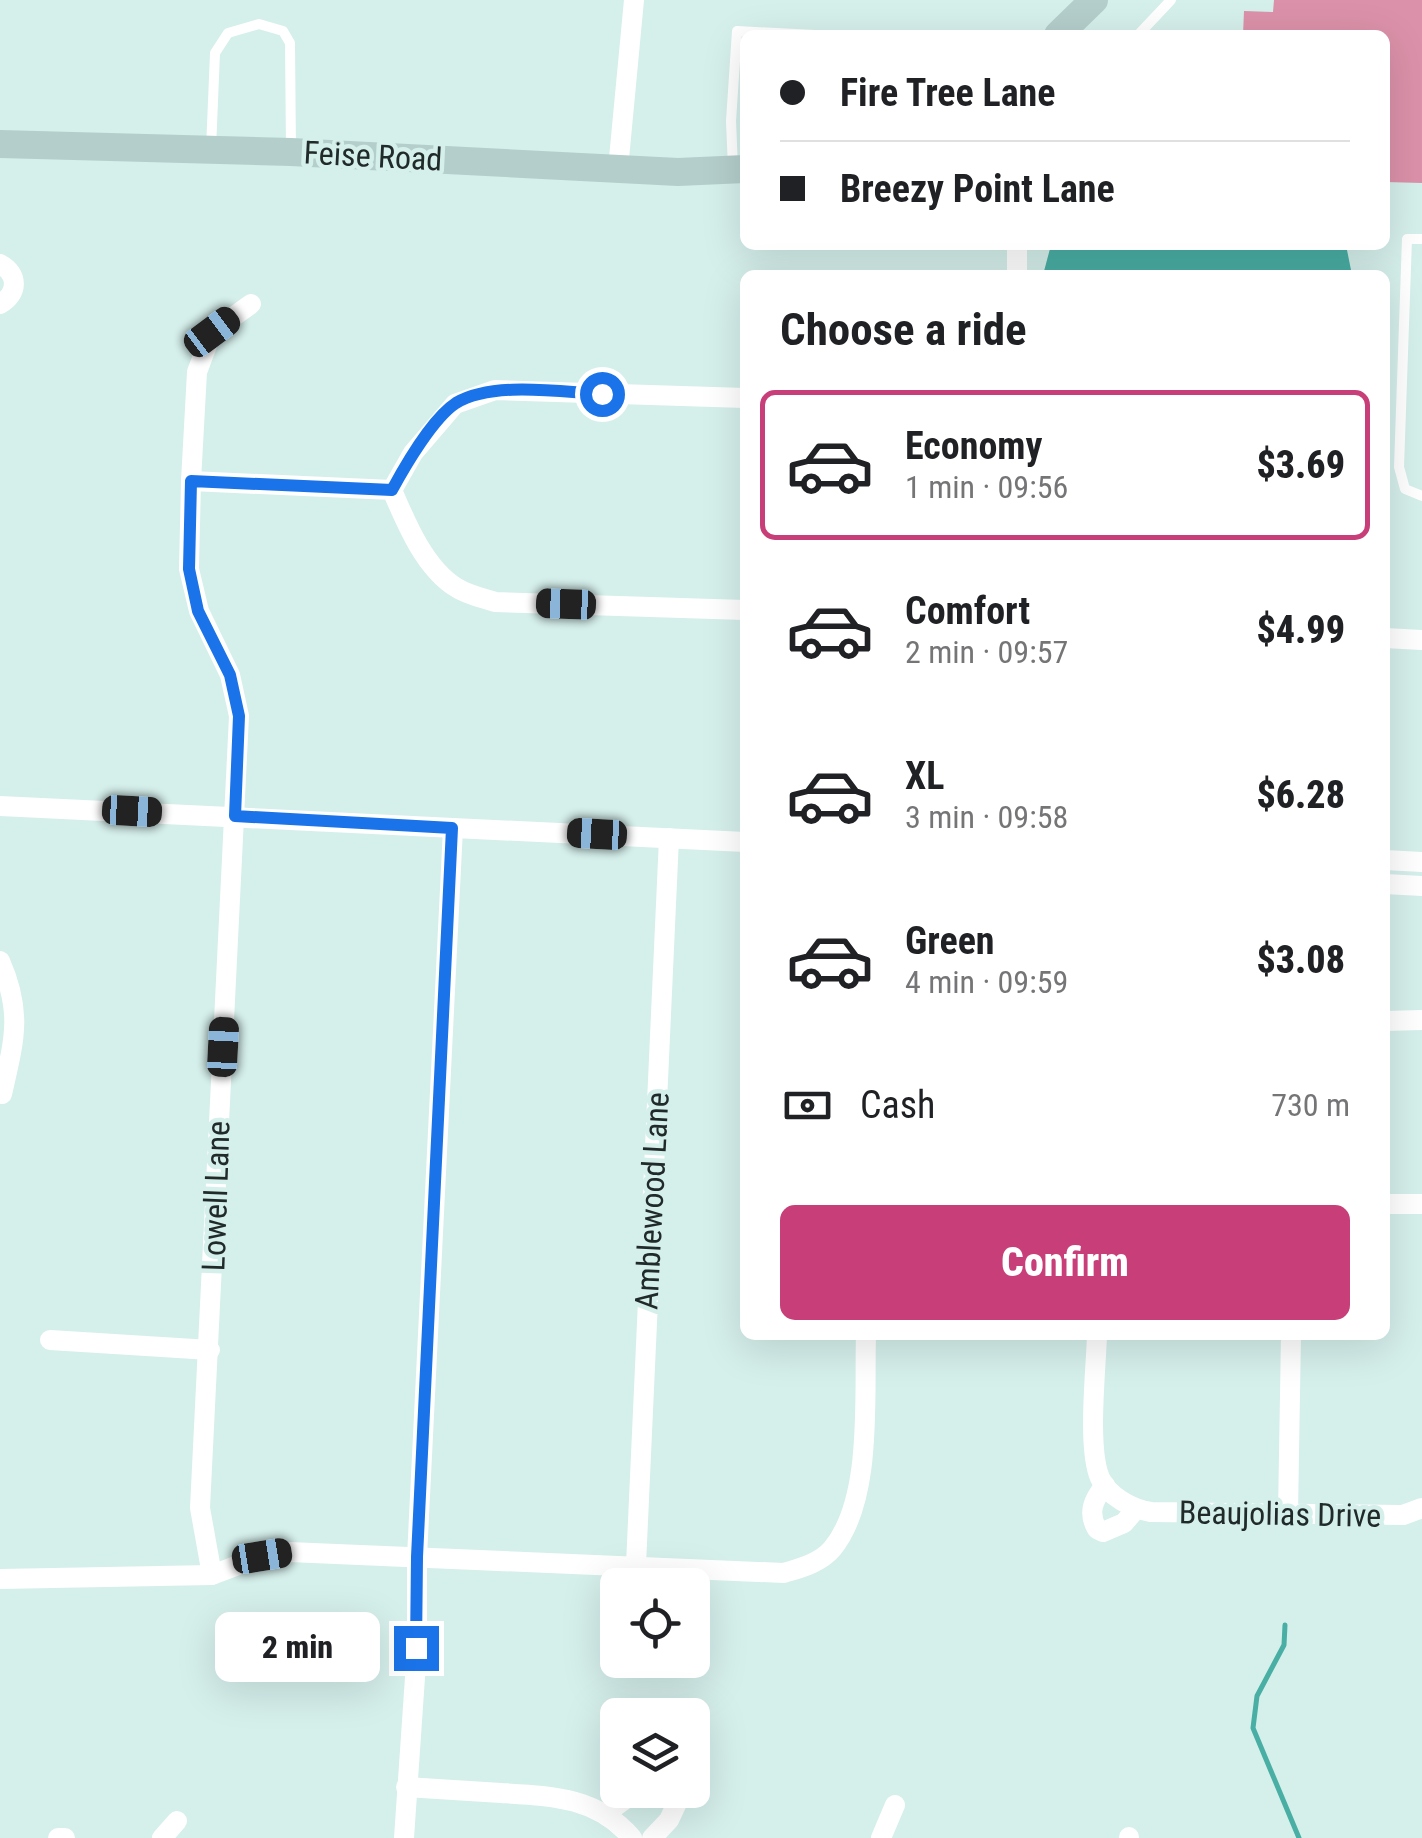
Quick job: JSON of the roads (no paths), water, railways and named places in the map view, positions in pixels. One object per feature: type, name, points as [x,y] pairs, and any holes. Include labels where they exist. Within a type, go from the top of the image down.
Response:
[{"type":"main road","points":[[1063,30],[1094,0]]},
{"type":"main road","name":"Feise Road","points":[[0,144],[291,152],[678,172],[739,169]]},
{"type":"street","points":[[618,169],[634,0]]},
{"type":"street","points":[[0,264],[11,273],[14,287],[9,299],[0,304]]},
{"type":"street","name":"Lowell Lane","points":[[212,1575],[200,1508],[239,716],[230,675],[198,611],[189,569],[191,481],[197,372],[212,332],[251,304]]},
{"type":"street","points":[[392,490],[413,453],[455,404],[495,390],[740,398]]},
{"type":"street","points":[[191,481],[392,490]]},
{"type":"street","points":[[392,490],[406,525],[436,570],[456,588],[495,602],[740,610]]},
{"type":"street","points":[[1390,638],[1422,640]]},
{"type":"street","points":[[0,806],[740,842]]},
{"type":"street","points":[[404,1838],[452,828]]},
{"type":"street","name":"Amblewood Lane","points":[[636,1565],[669,838]]},
{"type":"street","points":[[1390,860],[1422,862]]},
{"type":"street","points":[[1390,884],[1422,886]]},
{"type":"street","points":[[0,961],[9,982],[16,1031],[2,1094]]},
{"type":"street","points":[[1390,1020],[1422,1020]]},
{"type":"street","points":[[1390,1204],[1422,1204]]},
{"type":"street","points":[[50,1340],[210,1350]]},
{"type":"street","points":[[0,1579],[212,1575],[262,1556],[289,1552],[784,1573],[817,1561],[830,1551],[850,1520],[860,1484],[866,1340]]},
{"type":"street","name":"Beaujolias Drive","points":[[1097,1340],[1094,1456],[1104,1485],[1136,1509],[1402,1516],[1422,1508]]},
{"type":"street","points":[[1288,1513],[1290,1340]]},
{"type":"street","name":"Beaujolias Drive","points":[[1104,1485],[1094,1498],[1091,1512],[1097,1529],[1103,1532],[1116,1528],[1136,1509]]},
{"type":"street","points":[[406,1788],[562,1797],[617,1821],[632,1838]]},
{"type":"street","points":[[881,1838],[896,1805]]},
{"type":"street","points":[[605,1814],[613,1808]]},
{"type":"street","points":[[652,1838],[675,1808]]},
{"type":"street","points":[[162,1838],[176,1821]]},
{"type":"lane","points":[[1143,30],[1170,0]]},
{"type":"lane","points":[[211,150],[215,53],[228,33],[259,24],[283,31],[290,44],[291,152]]},
{"type":"lane","points":[[739,169],[737,31],[740,31]]},
{"type":"lane","points":[[1422,240],[1407,239],[1399,468],[1405,489],[1422,496]]},
{"type":"water","points":[[1050,250],[1347,250],[1351,270],[1044,270]]},
{"type":"waterway","points":[[1285,1625],[1284,1645],[1257,1696],[1253,1728],[1299,1838]]}]
